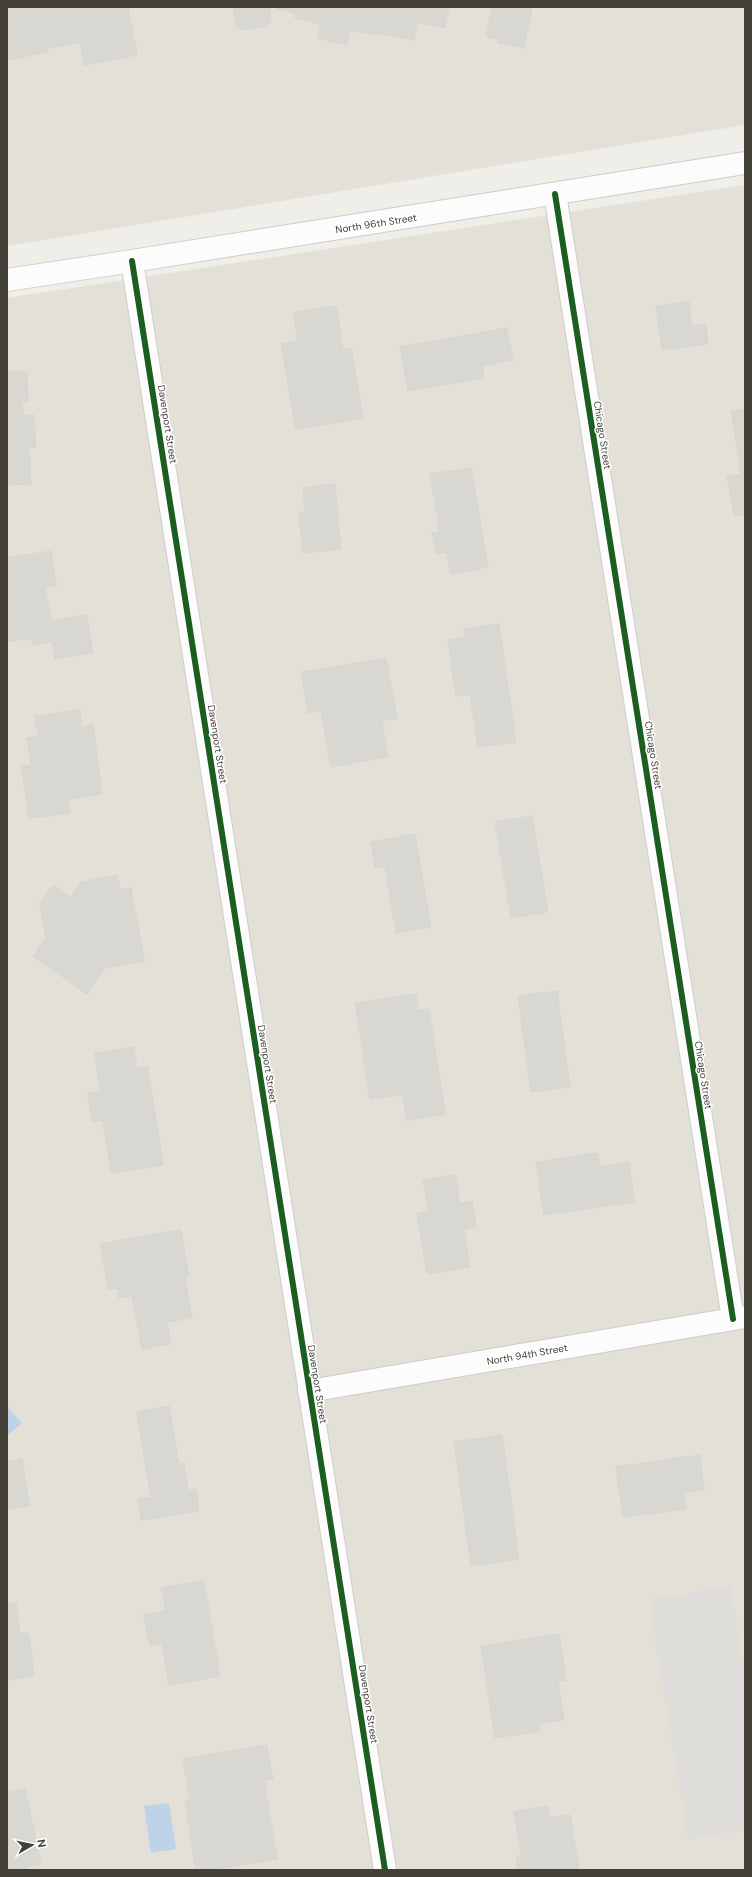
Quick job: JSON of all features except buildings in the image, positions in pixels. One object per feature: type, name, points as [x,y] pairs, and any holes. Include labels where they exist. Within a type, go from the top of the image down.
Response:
[{"type":"street","name":"North 96th Street","points":[[7,280],[745,163]]},
{"type":"street","name":"Chicago Street","points":[[555,194],[739,1318]]},
{"type":"street","name":"Davenport Street","points":[[132,261],[385,1870]]},
{"type":"street","name":"North 94th Street","points":[[309,1391],[739,1318]]},
{"type":"shaded area","points":[[7,7],[745,7],[745,125],[7,246]]},
{"type":"shaded area","points":[[745,185],[745,1870],[7,1870],[7,298]]},
{"type":"shaded area","points":[[731,1586],[745,1675],[745,1830],[688,1839],[649,1600]]},
{"type":"water","points":[[7,1406],[22,1423],[8,1435],[7,1434]]},
{"type":"water","points":[[169,1803],[176,1849],[151,1853],[144,1806]]},
{"type":"cycle path","points":[[555,194],[733,1319]]},
{"type":"cycle path","points":[[132,261],[385,1870]]}]
